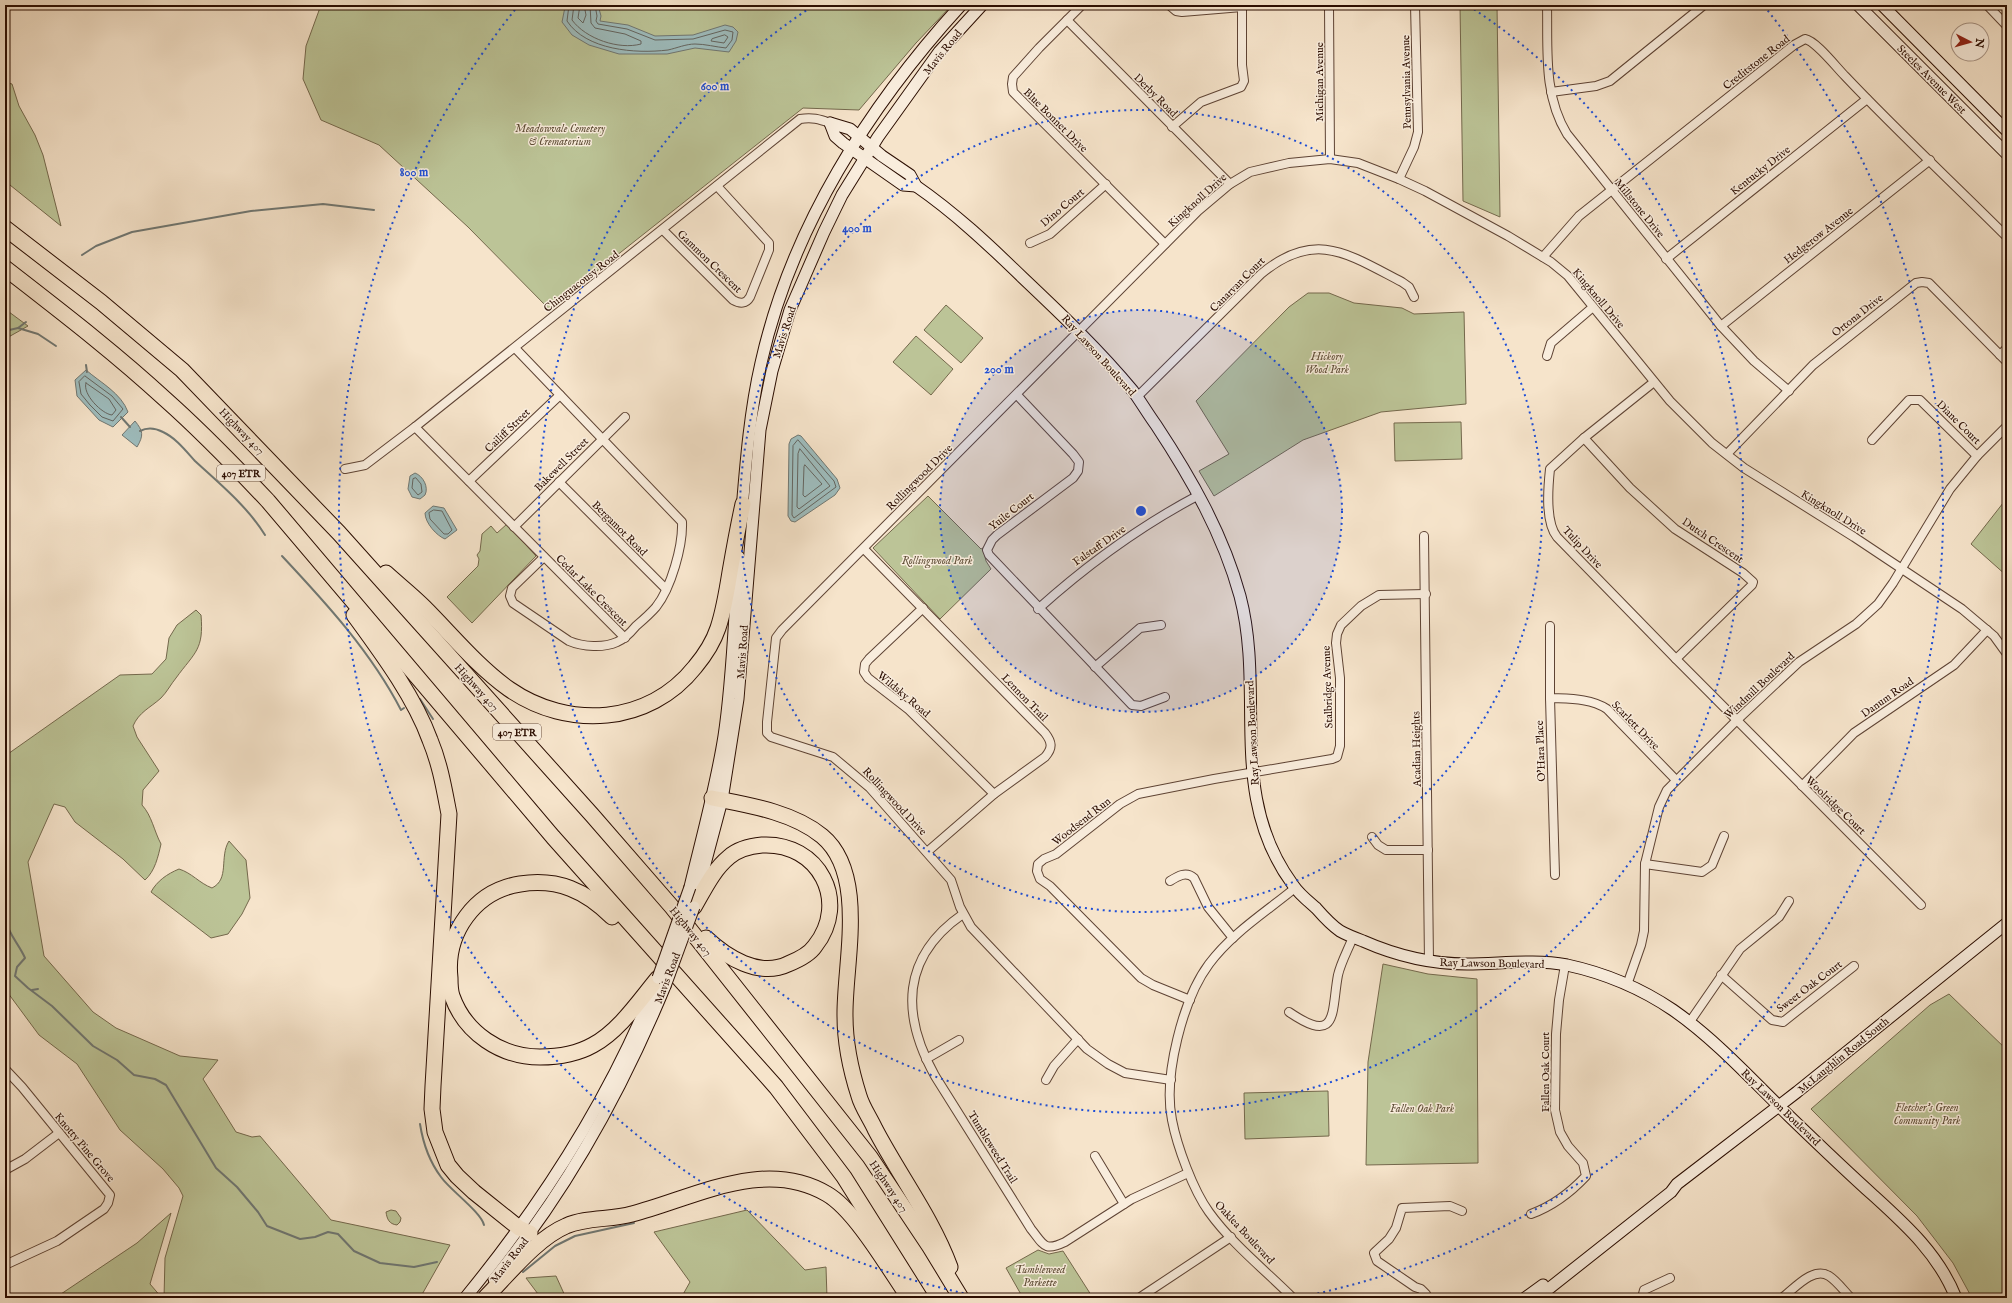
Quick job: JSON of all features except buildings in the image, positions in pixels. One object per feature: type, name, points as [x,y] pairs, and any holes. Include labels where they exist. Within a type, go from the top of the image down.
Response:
[{"type":"highway","name":"Highway 407","points":[[5,228],[100,302],[182,370],[339,534],[592,815],[672,907],[870,1157],[961,1298]]},
{"type":"highway","name":"407 ETR","points":[[5,268],[97,340],[165,398],[220,451],[268,501],[313,552],[553,837],[776,1087],[844,1177],[920,1298]]},
{"type":"highway","points":[[339,534],[423,606],[484,670],[510,689],[535,704],[568,715],[603,716],[631,712],[663,696],[686,678],[708,651],[718,629],[724,606],[743,504]]},
{"type":"highway","points":[[313,552],[332,586],[365,630],[416,710],[430,739],[442,774],[449,814],[433,1086],[432,1109],[435,1132],[448,1165],[457,1176],[524,1230]]},
{"type":"highway","points":[[717,799],[783,815],[812,829],[823,837],[830,845],[840,861],[849,887],[851,915],[844,1017],[848,1052],[859,1098],[882,1142],[940,1241],[961,1298]]},
{"type":"highway","points":[[672,907],[684,914],[707,939],[725,954],[750,966],[768,968],[781,967],[801,958],[815,947],[825,931],[829,912],[828,892],[821,874],[811,860],[796,850],[777,844],[754,845],[730,856],[712,876],[694,907]]},
{"type":"highway","points":[[655,953],[637,942],[600,905],[572,889],[557,883],[538,881],[508,885],[492,892],[479,902],[456,932],[451,948],[449,967],[452,995],[466,1022],[480,1036],[496,1047],[529,1057],[563,1056],[593,1045],[610,1033],[662,982]]},
{"type":"highway","points":[[485,1298],[527,1255],[566,1225],[630,1215],[719,1187],[750,1179],[770,1178],[802,1183],[827,1194],[853,1217],[908,1298]]},
{"type":"main road","name":"Mavis Road","points":[[478,1298],[524,1230],[580,1156],[647,1030],[662,982],[717,799],[729,698],[743,504],[752,412],[761,363],[777,305],[813,218],[859,136],[905,74],[961,5]]},
{"type":"main road","name":"Mavis Road","points":[[662,982],[694,907],[738,699],[760,430],[772,371],[790,310],[804,275],[842,195],[865,158],[939,52],[982,5]]},
{"type":"main road","name":"Steeles Avenue West","points":[[1858,5],[2007,154]]},
{"type":"main road","name":"Steeles Avenue West","points":[[1882,5],[2007,130]]},
{"type":"main road","name":"Ray Lawson Boulevard","points":[[830,124],[850,129],[910,175],[916,186],[980,237],[1079,331],[1138,397],[1168,443],[1199,495],[1228,556],[1243,612],[1249,675],[1252,774],[1261,824],[1277,859],[1295,888],[1340,931],[1390,953],[1429,962],[1446,964],[1520,963],[1565,965],[1627,985],[1674,1010],[1724,1052],[1778,1106],[1900,1218],[1924,1243],[1950,1283],[1956,1298]]},
{"type":"main road","name":"Ray Lawson Boulevard","points":[[830,124],[835,136],[865,158],[903,185],[916,186]]},
{"type":"main road","name":"McLaughlin Road South","points":[[1537,1298],[1671,1192],[1677,1184],[1778,1106],[2007,923]]},
{"type":"main road","name":"McLaughlin Road South","points":[[1525,1298],[1648,1201],[1667,1187],[1677,1184]]},
{"type":"main road","name":"Mavis Road","points":[[465,1298],[502,1253],[524,1230]]},
{"type":"street","name":"Blue Bonnet Drive","points":[[1082,5],[1013,77],[1012,88],[1014,92],[1165,244]]},
{"type":"street","points":[[1169,5],[1176,11],[1182,12],[1242,6],[1242,66],[1244,81],[1242,86],[1201,102],[1172,127]]},
{"type":"street","name":"Michigan Avenue","points":[[1329,5],[1330,159]]},
{"type":"street","name":"Pennsylvania Avenue","points":[[1399,179],[1414,147],[1418,132],[1416,5]]},
{"type":"street","name":"Millstone Drive","points":[[1547,5],[1548,68],[1551,92],[1558,119],[1567,134],[1721,326],[1748,356],[1789,391]]},
{"type":"street","points":[[1551,92],[1591,87],[1610,81],[1704,5]]},
{"type":"street","points":[[1987,5],[2007,26]]},
{"type":"street","name":"Derby Road","points":[[1067,20],[1230,184]]},
{"type":"street","name":"Creditstone Road","points":[[1543,257],[1566,230],[1611,190],[1802,40],[1808,40],[1821,50],[1867,99],[2007,237]]},
{"type":"street","name":"Kentucky Drive","points":[[1666,259],[1867,99]]},
{"type":"street","name":"Chinguacousy Road","points":[[346,469],[365,465],[415,427],[800,120],[818,118],[830,124]]},
{"type":"street","name":"Kingknoll Drive","points":[[1079,331],[1198,211],[1230,184],[1245,175],[1265,168],[1312,160],[1330,159],[1358,163],[1425,190],[1518,241],[1543,257],[1568,276],[1654,382],[1695,428],[1744,468],[1902,568],[1962,609],[1987,630],[2007,654]]},
{"type":"street","name":"Hedgerow Avenue","points":[[1721,326],[1930,160]]},
{"type":"street","name":"Dino Court","points":[[1030,243],[1050,234],[1106,184]]},
{"type":"street","name":"Gammon Crescent","points":[[663,230],[733,300],[740,303],[747,301],[769,250],[770,243],[717,186]]},
{"type":"street","name":"Canarvan Court","points":[[1138,397],[1261,274],[1277,260],[1293,252],[1312,249],[1328,250],[1350,255],[1402,282],[1408,287],[1414,296]]},
{"type":"street","name":"Ortona Drive","points":[[1727,454],[1829,351],[1909,287],[1922,282],[1929,284],[2007,362]]},
{"type":"street","points":[[1546,356],[1551,343],[1593,307]]},
{"type":"street","name":"Rollingwood Drive","points":[[1079,331],[782,630],[776,638],[767,733],[777,740],[833,757],[870,788],[951,880],[963,914],[971,927],[1087,1049],[1125,1074],[1171,1080]]},
{"type":"street","name":"Cedar Lake Crescent","points":[[415,427],[625,638],[656,607],[666,589],[675,564],[682,522],[515,348]]},
{"type":"street","points":[[2000,355],[2007,348]]},
{"type":"street","name":"Tulip Drive","points":[[1654,382],[1584,438],[1550,469],[1548,481],[1551,528],[1557,537],[1737,720]]},
{"type":"street","name":"Yuile Court","points":[[1017,394],[1079,462],[1078,471],[1073,478],[996,535],[987,550],[989,555],[996,565],[1132,705],[1141,706],[1165,697]]},
{"type":"street","name":"Cailiff Street","points":[[469,482],[560,395]]},
{"type":"street","name":"Diane Court","points":[[1872,440],[1909,400],[1920,400],[1977,456]]},
{"type":"street","name":"Bakewell Street","points":[[514,527],[602,438],[625,417]]},
{"type":"street","name":"Windmill Boulevard","points":[[1627,985],[1641,945],[1644,931],[1645,864],[1659,806],[1667,790],[1737,720],[1800,662],[1866,616],[1878,604],[1902,568],[1950,489],[1977,456],[2007,426]]},
{"type":"street","name":"Dutch Crescent","points":[[1584,438],[1630,488],[1675,529],[1744,573],[1753,582],[1752,586],[1676,659]]},
{"type":"street","name":"Bergamot Road","points":[[559,482],[666,589]]},
{"type":"street","name":"Falstaff Drive","points":[[1038,609],[1075,576],[1107,552],[1172,509],[1199,495]]},
{"type":"street","name":"Acadian Heights","points":[[1424,536],[1426,594],[1429,962]]},
{"type":"street","name":"Lennon Trail","points":[[864,549],[1045,733],[1051,742],[1050,750],[1045,757],[994,794],[927,852]]},
{"type":"street","points":[[544,557],[512,588],[510,596],[513,602],[569,641],[577,644],[606,646],[617,643],[625,638]]},
{"type":"street","name":"Stalbridge Avenue","points":[[1252,774],[1337,757],[1340,746],[1340,678],[1336,644],[1337,634],[1341,625],[1361,606],[1379,595],[1426,594]]},
{"type":"street","name":"Wildsky Road","points":[[923,608],[869,659],[865,664],[864,672],[876,684],[908,709],[994,794]]},
{"type":"street","points":[[1095,667],[1140,628],[1161,625]]},
{"type":"street","name":"O'Hara Place","points":[[1550,626],[1550,698],[1555,875]]},
{"type":"street","name":"Danum Road","points":[[1802,786],[1854,733],[1954,665],[1987,630]]},
{"type":"street","name":"Scarlett Drive","points":[[1550,698],[1578,700],[1599,704],[1607,709],[1676,780]]},
{"type":"street","name":"Woolridge Court","points":[[1737,720],[1921,905]]},
{"type":"street","name":"Woodsend Run","points":[[1190,1000],[1153,985],[1141,978],[1050,886],[1040,879],[1037,871],[1038,864],[1044,859],[1056,854],[1120,804],[1138,794],[1198,782],[1252,774]]},
{"type":"street","points":[[1645,864],[1702,872],[1712,865],[1724,836]]},
{"type":"street","points":[[1372,837],[1378,846],[1386,850],[1428,850]]},
{"type":"street","points":[[1170,881],[1185,874],[1190,874],[1194,878],[1208,907],[1233,938]]},
{"type":"street","name":"Oaklea Boulevard","points":[[1293,1298],[1231,1237],[1208,1211],[1198,1194],[1188,1173],[1172,1120],[1171,1080],[1176,1044],[1190,1000],[1209,964],[1233,938],[1295,888]]},
{"type":"street","points":[[1689,1023],[1740,949],[1779,917],[1789,901]]},
{"type":"street","name":"Tumbleweed Trail","points":[[963,914],[945,930],[926,952],[914,979],[911,1000],[914,1023],[926,1059],[1031,1229],[1044,1246],[1053,1248],[1065,1242],[1124,1204],[1170,1180],[1188,1173]]},
{"type":"street","points":[[1289,1012],[1314,1027],[1322,1026],[1331,1018],[1338,975],[1353,937]]},
{"type":"street","name":"Fallen Oak Court","points":[[1531,1214],[1553,1204],[1578,1185],[1586,1176],[1584,1163],[1568,1146],[1560,1132],[1555,1110],[1556,1034],[1559,1000],[1565,965]]},
{"type":"street","name":"Sweet Oak Court","points":[[1721,975],[1772,1020],[1783,1022],[1854,966]]},
{"type":"street","points":[[1046,1080],[1054,1066],[1078,1039]]},
{"type":"street","points":[[926,1059],[959,1040]]},
{"type":"street","name":"Knotty Pine Grove","points":[[5,1069],[109,1192],[108,1204],[104,1209],[57,1241],[5,1265]]},
{"type":"street","points":[[5,1170],[24,1159],[59,1133]]},
{"type":"street","points":[[1095,1156],[1124,1204]]},
{"type":"street","points":[[1427,1298],[1426,1294],[1421,1289],[1415,1287],[1377,1262],[1374,1253],[1389,1239],[1396,1228],[1402,1208],[1450,1206],[1462,1211]]},
{"type":"street","points":[[1139,1298],[1231,1237]]},
{"type":"street","points":[[1782,1298],[1814,1273],[1822,1273],[1830,1276],[1851,1298]]},
{"type":"street","points":[[1642,1298],[1644,1290],[1670,1278]]},
{"type":"green space","name":"Meadowvale Cemetery & Crematorium","points":[[321,5],[952,5],[916,43],[859,110],[803,108],[549,309],[468,227],[379,145],[321,120],[303,79],[306,46]]},
{"type":"green space","points":[[1460,5],[1497,5],[1500,217],[1463,201]]},
{"type":"green space","points":[[5,82],[12,84],[19,106],[35,135],[43,155],[61,226],[5,181]]},
{"type":"green space","name":"Hickory Wood Park","points":[[1308,293],[1329,293],[1354,303],[1402,308],[1414,314],[1464,312],[1466,404],[1381,412],[1303,440],[1214,496],[1199,471],[1229,454],[1196,401],[1289,307]]},
{"type":"green space","points":[[946,305],[983,338],[961,363],[924,330]]},
{"type":"green space","points":[[5,309],[28,326],[5,339]]},
{"type":"green space","points":[[916,336],[953,369],[931,395],[893,362]]},
{"type":"green space","points":[[1461,422],[1462,459],[1395,461],[1394,423]]},
{"type":"green space","name":"Rollingwood Park","points":[[928,496],[981,549],[983,548],[986,561],[991,569],[940,619],[873,548]]},
{"type":"green space","points":[[2007,498],[2007,576],[1971,544]]},
{"type":"green space","points":[[507,524],[536,556],[472,623],[447,597],[478,566],[479,559],[477,555],[480,551],[482,534],[491,526],[497,533]]},
{"type":"green space","points":[[196,610],[201,615],[202,627],[197,650],[163,696],[138,717],[133,726],[137,737],[159,771],[143,790],[142,805],[148,814],[161,844],[154,868],[145,880],[123,859],[75,822],[65,807],[54,804],[28,862],[44,956],[93,1012],[116,1028],[180,1056],[218,1060],[203,1079],[236,1132],[252,1137],[260,1136],[331,1220],[450,1245],[420,1298],[164,1298],[165,1258],[183,1196],[179,1188],[163,1169],[120,1130],[77,1064],[39,1035],[5,989],[5,756],[120,675],[152,674],[166,659],[169,638],[177,625]]},
{"type":"green space","points":[[229,841],[246,860],[250,898],[242,914],[228,934],[211,938],[151,892],[156,884],[163,878],[179,869],[212,888],[221,879],[226,847]]},
{"type":"green space","name":"Fallen Oak Park","points":[[1383,964],[1428,974],[1477,979],[1478,1163],[1366,1165],[1368,1062]]},
{"type":"green space","name":"Fletcher's Green Community Park","points":[[1949,994],[2007,1050],[2007,1298],[1972,1298],[1953,1263],[1917,1216],[1811,1109],[1930,1005]]},
{"type":"green space","points":[[1328,1091],[1329,1136],[1245,1139],[1244,1093]]},
{"type":"green space","points":[[391,1210],[396,1211],[401,1218],[397,1225],[392,1224],[388,1219],[386,1212]]},
{"type":"green space","points":[[747,1210],[805,1270],[826,1267],[827,1298],[681,1298],[690,1282],[654,1232]]},
{"type":"green space","points":[[171,1213],[150,1284],[162,1298],[55,1298],[137,1243]]},
{"type":"green space","name":"Tumbleweed Parkette","points":[[1038,1250],[1049,1254],[1063,1251],[1093,1298],[1023,1298],[1006,1268]]},
{"type":"green space","points":[[556,1276],[566,1298],[541,1298],[526,1278]]},
{"type":"water","points":[[567,5],[598,5],[601,16],[600,21],[628,25],[655,36],[693,35],[725,25],[733,27],[738,32],[736,41],[729,52],[695,48],[667,54],[619,54],[589,45],[572,35],[562,22],[565,7]]},
{"type":"water","points":[[86,370],[116,394],[125,405],[128,412],[113,427],[99,420],[77,396],[75,380]]},
{"type":"water","points":[[135,421],[142,433],[137,447],[122,435]]},
{"type":"water","points":[[798,435],[801,436],[837,479],[840,488],[835,495],[795,522],[791,521],[788,516],[789,444],[791,439]]},
{"type":"water","points":[[415,473],[418,474],[426,485],[425,495],[420,499],[412,497],[408,489],[410,476]]},
{"type":"water","points":[[433,506],[444,508],[457,530],[445,539],[432,529],[427,521],[425,513]]},
{"type":"waterway","points":[[82,255],[96,246],[132,232],[251,211],[323,204],[374,210]]},
{"type":"waterway","points":[[5,331],[18,328],[26,322]]},
{"type":"waterway","points":[[18,328],[38,334],[56,346]]},
{"type":"waterway","points":[[86,365],[87,372]]},
{"type":"waterway","points":[[121,417],[130,427]]},
{"type":"waterway","points":[[140,431],[152,428],[163,432],[176,441],[242,505],[265,535]]},
{"type":"waterway","points":[[282,556],[347,629],[376,668],[401,710],[404,708]]},
{"type":"waterway","points":[[418,700],[420,699],[433,719]]},
{"type":"waterway","points":[[5,901],[5,907]]},
{"type":"waterway","points":[[5,918],[6,924],[25,958],[17,967],[15,976],[52,1006],[93,1046],[117,1060],[134,1075],[155,1079],[166,1085],[216,1168],[237,1187],[258,1212],[267,1226],[300,1239],[315,1237],[328,1232],[338,1234],[354,1251],[380,1263],[414,1267],[437,1262]]},
{"type":"waterway","points":[[32,990],[38,989]]},
{"type":"waterway","points":[[420,1124],[427,1152],[433,1165],[445,1182],[477,1214],[484,1225]]},
{"type":"waterway","points":[[523,1272],[555,1246],[575,1236],[634,1223]]}]
